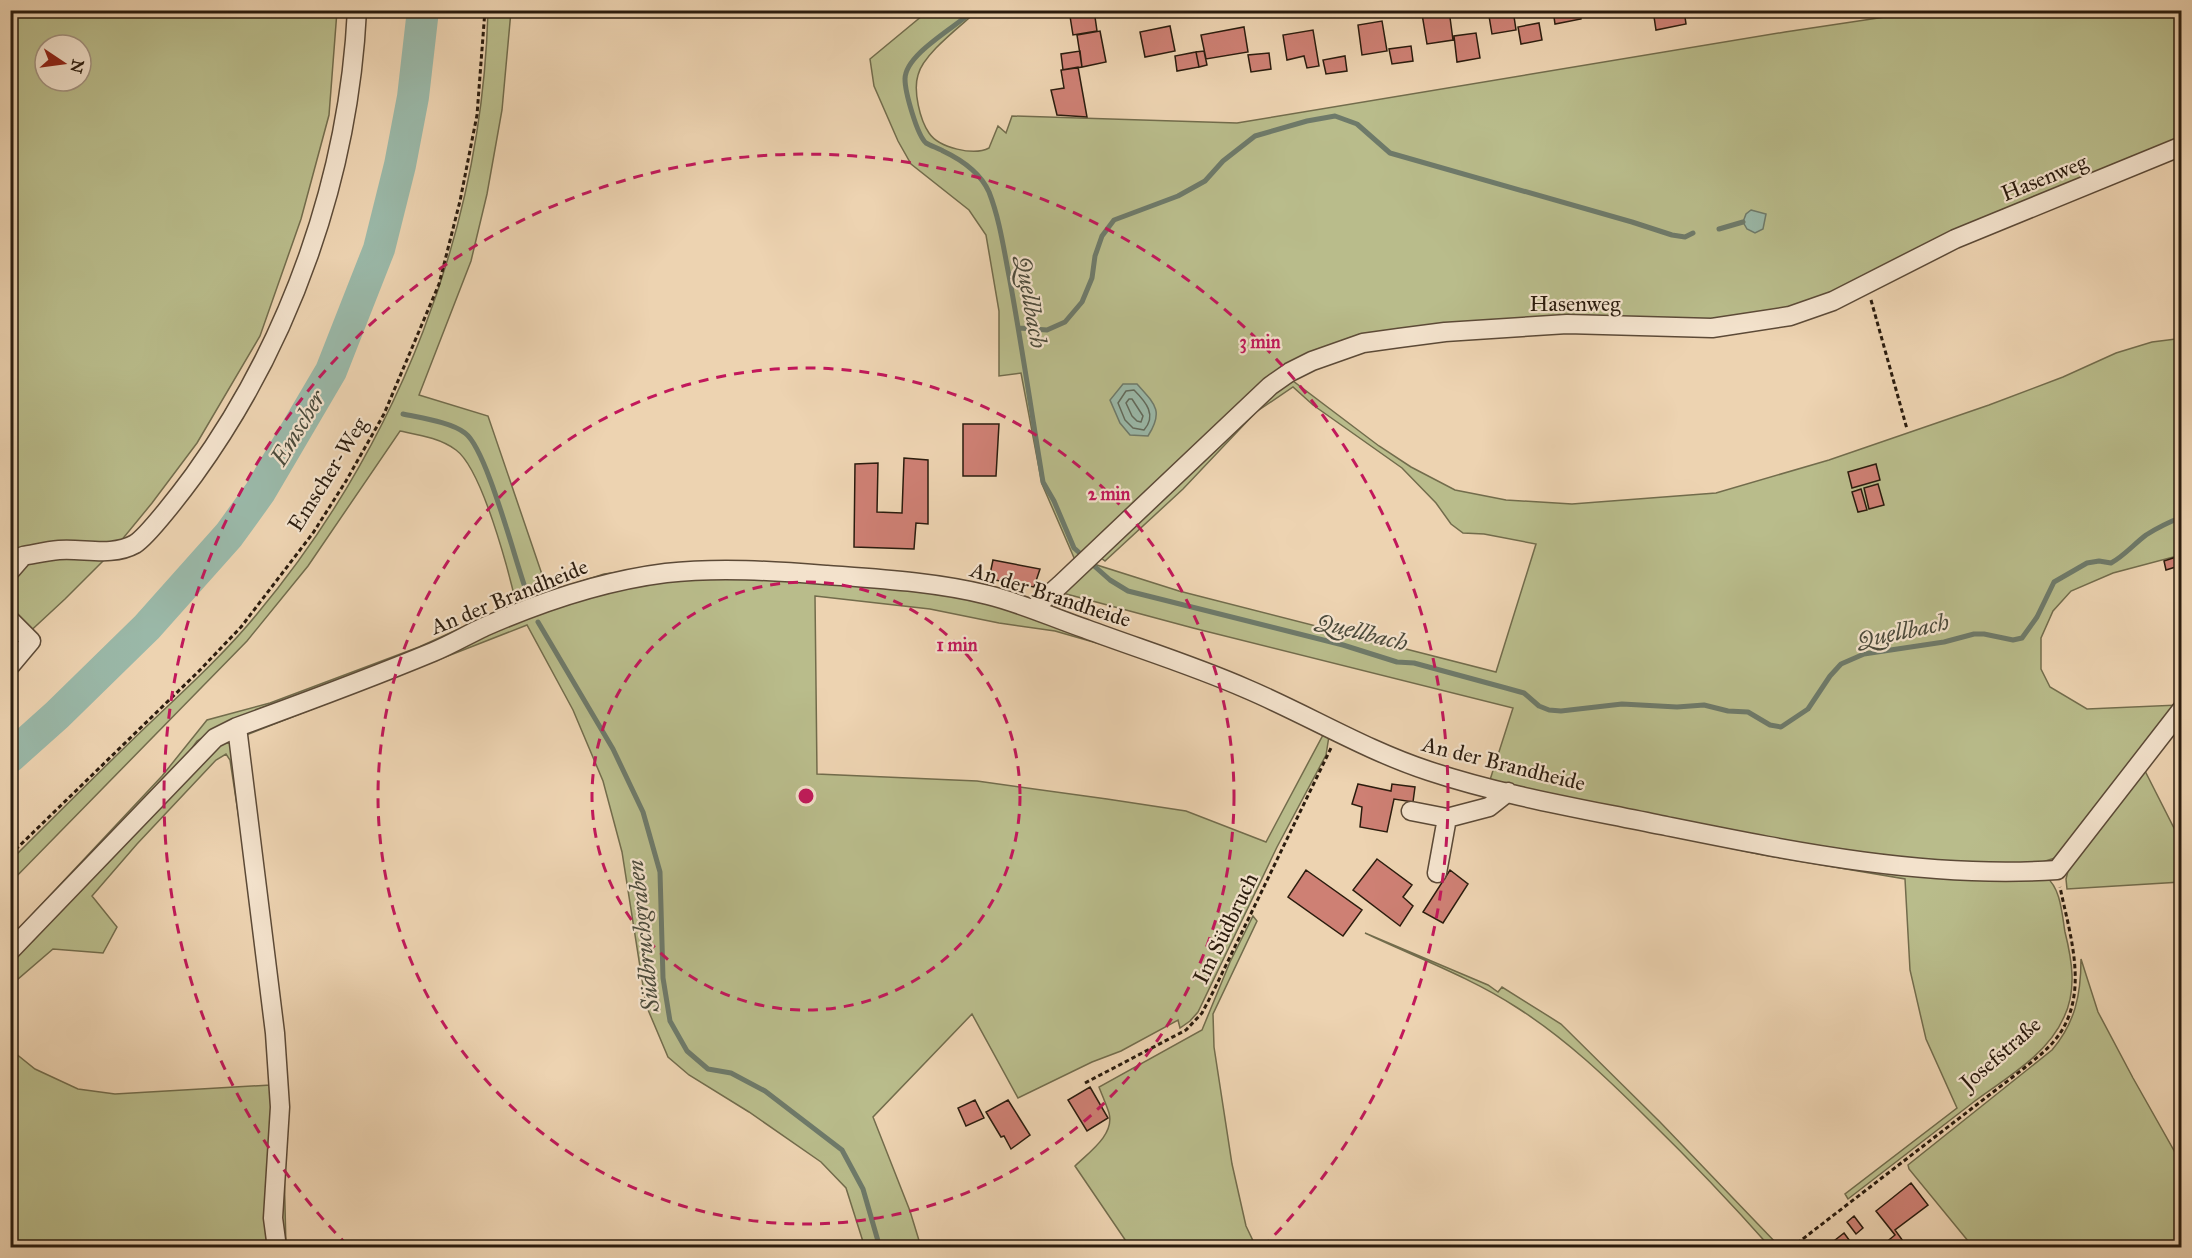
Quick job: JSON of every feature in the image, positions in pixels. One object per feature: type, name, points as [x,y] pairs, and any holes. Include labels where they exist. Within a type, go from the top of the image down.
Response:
[{"type":"street","points":[[10,571],[23,556],[59,550],[122,550],[138,542],[182,492],[219,441],[278,331],[316,237],[327,200],[346,111],[355,51],[357,10]]},
{"type":"street","name":"Hasenweg","points":[[1033,609],[1270,386],[1290,372],[1312,361],[1363,343],[1445,332],[1567,324],[1676,328],[1722,327],[1790,316],[1833,301],[1955,239],[2181,146]]},
{"type":"street","name":"An der Brandheide","points":[[10,951],[215,738],[237,727],[395,668],[569,593],[624,579],[669,573],[743,569],[860,577],[959,588],[994,596],[1225,679],[1287,705],[1338,733],[1396,759],[1429,771],[1508,792],[1754,844],[1833,857],[1994,873],[2056,870]]},
{"type":"street","points":[[10,620],[31,641],[10,666]]},
{"type":"street","points":[[2056,870],[2181,709]]},
{"type":"street","points":[[237,727],[275,1034],[280,1107],[273,1218],[277,1248]]},
{"type":"street","points":[[1411,811],[1447,818],[1489,807],[1508,792]]},
{"type":"street","points":[[1437,873],[1447,818]]},
{"type":"path","name":"Emscher-Weg","points":[[10,855],[200,670],[241,627],[313,533],[346,482],[384,414],[439,284],[460,201],[477,116],[485,10]]},
{"type":"path","points":[[1866,284],[1907,429]]},
{"type":"path","name":"Im Südbruch","points":[[1085,1083],[1186,1030],[1202,1012],[1338,733]]},
{"type":"path","name":"Josefstraße","points":[[1791,1248],[2024,1069],[2055,1040],[2070,1012],[2075,976],[2073,952],[2056,870]]},
{"type":"green space","points":[[11,11],[337,11],[329,115],[301,219],[260,336],[197,443],[111,553],[11,649]]},
{"type":"green space","points":[[488,11],[511,11],[502,110],[487,194],[471,261],[419,395],[488,416],[548,592],[604,574],[700,562],[613,578],[207,735],[197,741],[176,770],[11,944],[11,937],[162,776],[207,720],[270,703],[419,647],[516,603],[493,521],[466,461],[456,450],[443,443],[400,431],[308,566],[247,641],[11,882],[11,860],[206,670],[257,614],[307,549],[352,479],[390,407],[423,331],[449,253],[469,174],[482,93]]},
{"type":"green space","points":[[928,11],[977,11],[927,58],[918,75],[916,89],[918,105],[929,133],[940,143],[966,151],[989,148],[998,126],[1006,133],[1012,116],[1237,123],[1925,11],[2181,11],[2181,144],[1847,290],[1747,319],[1682,320],[1323,351],[1075,560],[1042,484],[1021,373],[999,376],[999,311],[986,235],[969,210],[911,164],[898,141],[874,86],[870,59]]},
{"type":"green space","points":[[2181,339],[2181,555],[2113,573],[2071,591],[2053,611],[2041,638],[2041,669],[2050,687],[2087,709],[2178,705],[2058,857],[2020,869],[1828,852],[1489,783],[1513,708],[1059,592],[1081,560],[1179,591],[1496,672],[1536,544],[1484,534],[1463,533],[1451,524],[1436,503],[1402,468],[1313,405],[1293,387],[1256,412],[1183,489],[1105,561],[1096,554],[1289,378],[1379,446],[1411,467],[1455,490],[1506,500],[1572,504],[1716,493],[1829,460],[1989,405],[2063,377],[2116,353],[2152,342]]},
{"type":"green space","points":[[690,576],[913,587],[1007,606],[1228,685],[1299,721],[1252,698],[1121,650],[1055,631],[999,623],[930,609],[815,596],[817,774],[977,781],[1107,799],[1186,811],[1266,842],[1324,733],[1329,736],[1326,755],[1277,847],[1198,1012],[1190,1021],[1180,1028],[1178,1020],[1121,1051],[1092,1062],[1018,1098],[972,1014],[873,1117],[910,1211],[921,1247],[865,1248],[846,1188],[821,1162],[749,1112],[689,1075],[668,1057],[646,1005],[622,852],[603,781],[573,710],[527,625],[249,734],[253,728],[556,602]]},
{"type":"green space","points":[[231,743],[282,1085],[286,1247],[11,1247],[10,1049],[35,1069],[78,1089],[115,1094],[271,1085],[256,930],[230,760],[226,754],[216,760],[92,896],[117,927],[103,953],[53,949],[11,985],[11,960],[221,744]]},
{"type":"green space","points":[[2142,765],[2181,842],[2181,882],[2067,889],[2066,879],[2069,867]]},
{"type":"green space","points":[[1576,815],[1771,852],[2046,877],[2058,895],[2071,964],[2071,996],[2064,1017],[2047,1044],[2024,1066],[1848,1199],[1845,1194],[1957,1108],[1926,1039],[1910,970],[1905,879],[1758,854]]},
{"type":"green space","points":[[1253,916],[1257,921],[1213,1014],[1214,1047],[1232,1164],[1246,1226],[1256,1247],[1130,1247],[1075,1166],[1099,1143],[1108,1129],[1109,1113],[1099,1087],[1202,1030],[1230,962]]},
{"type":"green space","points":[[1365,933],[1488,985],[1498,992],[1502,987],[1561,1024],[1660,1122],[1779,1246],[1770,1247],[1633,1104],[1552,1032],[1481,986]]},
{"type":"green space","points":[[2081,959],[2098,1012],[2181,1163],[2181,1247],[1973,1247],[1908,1165],[2052,1050],[2060,1040],[2075,1008],[2080,985]]},
{"type":"water","points":[[1751,210],[1766,214],[1763,229],[1755,233],[1747,229],[1743,222],[1746,214]]},
{"type":"water","points":[[1123,384],[1137,384],[1153,403],[1156,420],[1148,436],[1130,435],[1120,423],[1110,400]]},
{"type":"building","points":[[1069,10],[1094,10],[1097,31],[1073,35]]},
{"type":"building","points":[[1449,10],[1453,40],[1427,44],[1422,14]]},
{"type":"building","points":[[1488,10],[1513,10],[1516,30],[1492,34]]},
{"type":"building","points":[[1553,10],[1580,10],[1581,19],[1555,24]]},
{"type":"building","points":[[1653,10],[1684,10],[1686,24],[1656,30]]},
{"type":"building","points":[[1382,21],[1387,51],[1362,55],[1358,25]]},
{"type":"building","points":[[1539,23],[1542,40],[1521,44],[1518,27]]},
{"type":"building","points":[[1170,26],[1175,51],[1145,57],[1140,32]]},
{"type":"building","points":[[1244,27],[1248,52],[1206,59],[1201,35]]},
{"type":"building","points":[[1313,30],[1319,66],[1307,68],[1304,56],[1287,60],[1283,35]]},
{"type":"building","points":[[1100,31],[1106,62],[1082,67],[1077,35]]},
{"type":"building","points":[[1476,33],[1480,58],[1457,62],[1454,36]]},
{"type":"building","points":[[1411,46],[1413,61],[1392,64],[1389,49]]},
{"type":"building","points":[[1080,51],[1082,67],[1063,70],[1061,54]]},
{"type":"building","points":[[1204,51],[1207,65],[1199,67],[1196,52]]},
{"type":"building","points":[[1196,52],[1199,67],[1177,71],[1175,56]]},
{"type":"building","points":[[1269,53],[1271,69],[1251,72],[1248,55]]},
{"type":"building","points":[[1345,56],[1347,71],[1326,74],[1323,60]]},
{"type":"building","points":[[1078,67],[1087,117],[1057,115],[1051,90],[1064,88],[1061,70]]},
{"type":"building","points":[[963,424],[999,424],[996,476],[963,476]]},
{"type":"building","points":[[904,458],[928,460],[928,524],[916,523],[914,549],[854,547],[855,464],[878,463],[877,512],[902,513]]},
{"type":"building","points":[[1876,464],[1880,480],[1852,488],[1848,472]]},
{"type":"building","points":[[1878,484],[1884,505],[1869,509],[1864,488]]},
{"type":"building","points":[[1861,489],[1867,510],[1858,512],[1852,492]]},
{"type":"building","points":[[2179,556],[2182,565],[2166,570],[2164,561]]},
{"type":"building","points":[[993,560],[1040,569],[1034,587],[989,579]]},
{"type":"building","points":[[1358,784],[1391,791],[1392,784],[1415,787],[1413,802],[1394,799],[1387,832],[1360,827],[1362,807],[1352,804]]},
{"type":"building","points":[[1377,859],[1412,885],[1403,897],[1413,906],[1400,926],[1353,890]]},
{"type":"building","points":[[1306,870],[1362,910],[1343,936],[1288,897]]},
{"type":"building","points":[[1450,870],[1468,884],[1443,923],[1423,912]]},
{"type":"building","points":[[1090,1087],[1108,1118],[1087,1131],[1068,1100]]},
{"type":"building","points":[[975,1100],[984,1118],[966,1126],[958,1108]]},
{"type":"building","points":[[1008,1100],[1030,1135],[1011,1149],[986,1112]]},
{"type":"building","points":[[1911,1183],[1928,1205],[1895,1230],[1908,1248],[1879,1248],[1895,1235],[1876,1211]]},
{"type":"building","points":[[1854,1216],[1863,1228],[1856,1234],[1847,1222]]},
{"type":"building","points":[[1844,1233],[1855,1248],[1825,1248]]},
{"type":"waterway","name":"Emscher","points":[[10,757],[57,715],[147,627],[229,535],[260,492],[331,371],[379,249],[400,165],[413,97],[423,10]]},
{"type":"waterway","name":"Quellbach","points":[[974,10],[913,60],[905,79],[909,103],[915,123],[926,143],[970,167],[981,178],[989,192],[999,225],[1010,281],[1043,482],[1054,501],[1074,548],[1110,580],[1128,591],[1524,693],[1539,706],[1549,710],[1561,711],[1622,704],[1677,707],[1704,705],[1728,711],[1748,712],[1770,725],[1781,727],[1808,709],[1841,664],[1864,654],[1944,642],[1974,634],[2013,640],[2022,638],[2037,617],[2054,582],[2087,563],[2099,561],[2111,563],[2146,535],[2182,517]]},
{"type":"waterway","points":[[1019,328],[1047,330],[1065,322],[1082,302],[1092,278],[1095,256],[1102,236],[1114,220],[1178,196],[1205,181],[1223,161],[1255,136],[1307,121],[1335,116],[1357,124],[1390,153],[1672,235],[1685,237],[1693,233]]},
{"type":"waterway","points":[[1719,229],[1743,222]]},
{"type":"waterway","name":"Südbruchgraben","points":[[403,414],[452,426],[465,433],[473,443],[491,482],[527,593]]},
{"type":"waterway","name":"Südbruchgraben","points":[[538,622],[613,749],[643,812],[660,872],[663,978],[670,1021],[687,1051],[708,1069],[731,1073],[765,1091],[842,1150],[863,1189],[880,1248]]}]
